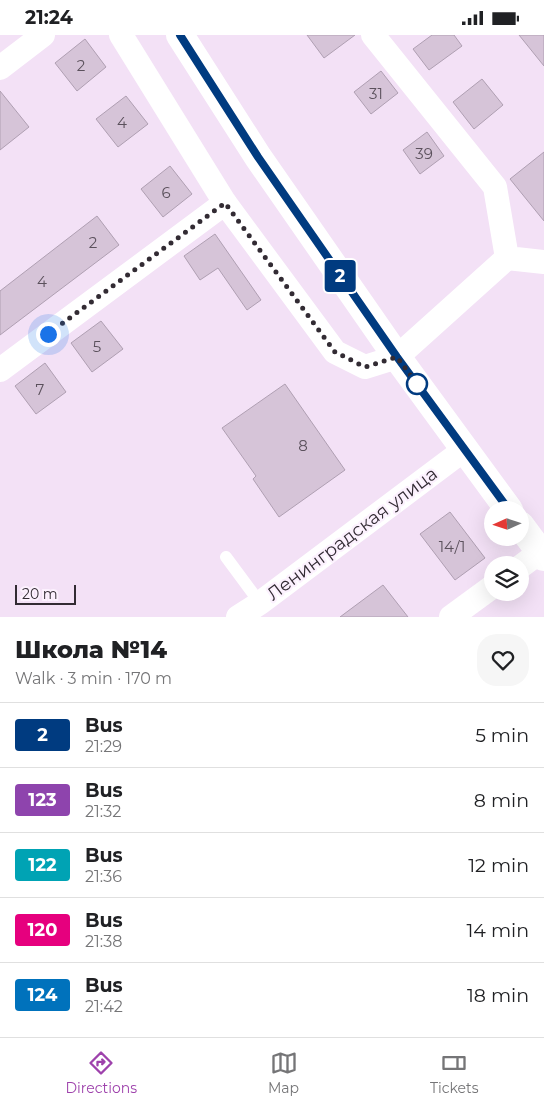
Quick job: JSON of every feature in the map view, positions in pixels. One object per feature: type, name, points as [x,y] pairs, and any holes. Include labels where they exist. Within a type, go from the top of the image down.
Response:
[{"type":"street","points":[[0,68],[43,35]]},
{"type":"street","points":[[121,35],[225,203],[335,352],[365,367],[397,357],[507,258],[544,262]]},
{"type":"street","points":[[180,35],[258,157],[397,357],[503,501]]},
{"type":"street","points":[[373,35],[495,187],[507,258]]},
{"type":"street","points":[[0,370],[225,203]]},
{"type":"street","name":"Ленинградская улица","points":[[238,617],[260,603],[465,449]]},
{"type":"street","points":[[529,545],[535,559]]},
{"type":"street","points":[[451,617],[484,593]]},
{"type":"lane","points":[[226,557],[260,603]]},
{"type":"building","points":[[307,35],[355,35],[324,58]]},
{"type":"building","points":[[432,35],[454,35],[462,46],[429,70],[413,49]]},
{"type":"building","points":[[519,35],[544,35],[544,66]]},
{"type":"building","points":[[85,39],[106,67],[77,91],[55,63]]},
{"type":"building","points":[[381,71],[398,93],[371,114],[354,92]]},
{"type":"building","points":[[482,79],[503,105],[474,129],[453,102]]},
{"type":"building","points":[[0,91],[29,127],[0,150]]},
{"type":"building","points":[[126,96],[148,124],[118,147],[96,119]]},
{"type":"building","points":[[427,132],[444,156],[420,174],[403,150]]},
{"type":"building","points":[[544,152],[544,221],[510,179]]},
{"type":"building","points":[[170,166],[192,194],[163,217],[141,189]]},
{"type":"building","points":[[97,216],[119,245],[0,335],[0,291]]},
{"type":"building","points":[[215,234],[261,300],[247,310],[218,268],[200,280],[184,256]]},
{"type":"building","points":[[101,321],[123,349],[92,372],[71,343]]},
{"type":"building","points":[[45,363],[66,392],[36,414],[15,386]]},
{"type":"building","points":[[285,384],[345,470],[279,517],[253,479],[256,476],[222,428]]},
{"type":"building","points":[[450,512],[484,559],[455,580],[420,534]]},
{"type":"building","points":[[383,585],[408,617],[340,617]]},
{"type":"bus line","name":"2","points":[[180,35],[258,157],[397,357],[502,501]]},
{"type":"route","points":[[48,334],[225,203],[335,352],[365,367],[397,357],[420,388],[417,384]]}]
